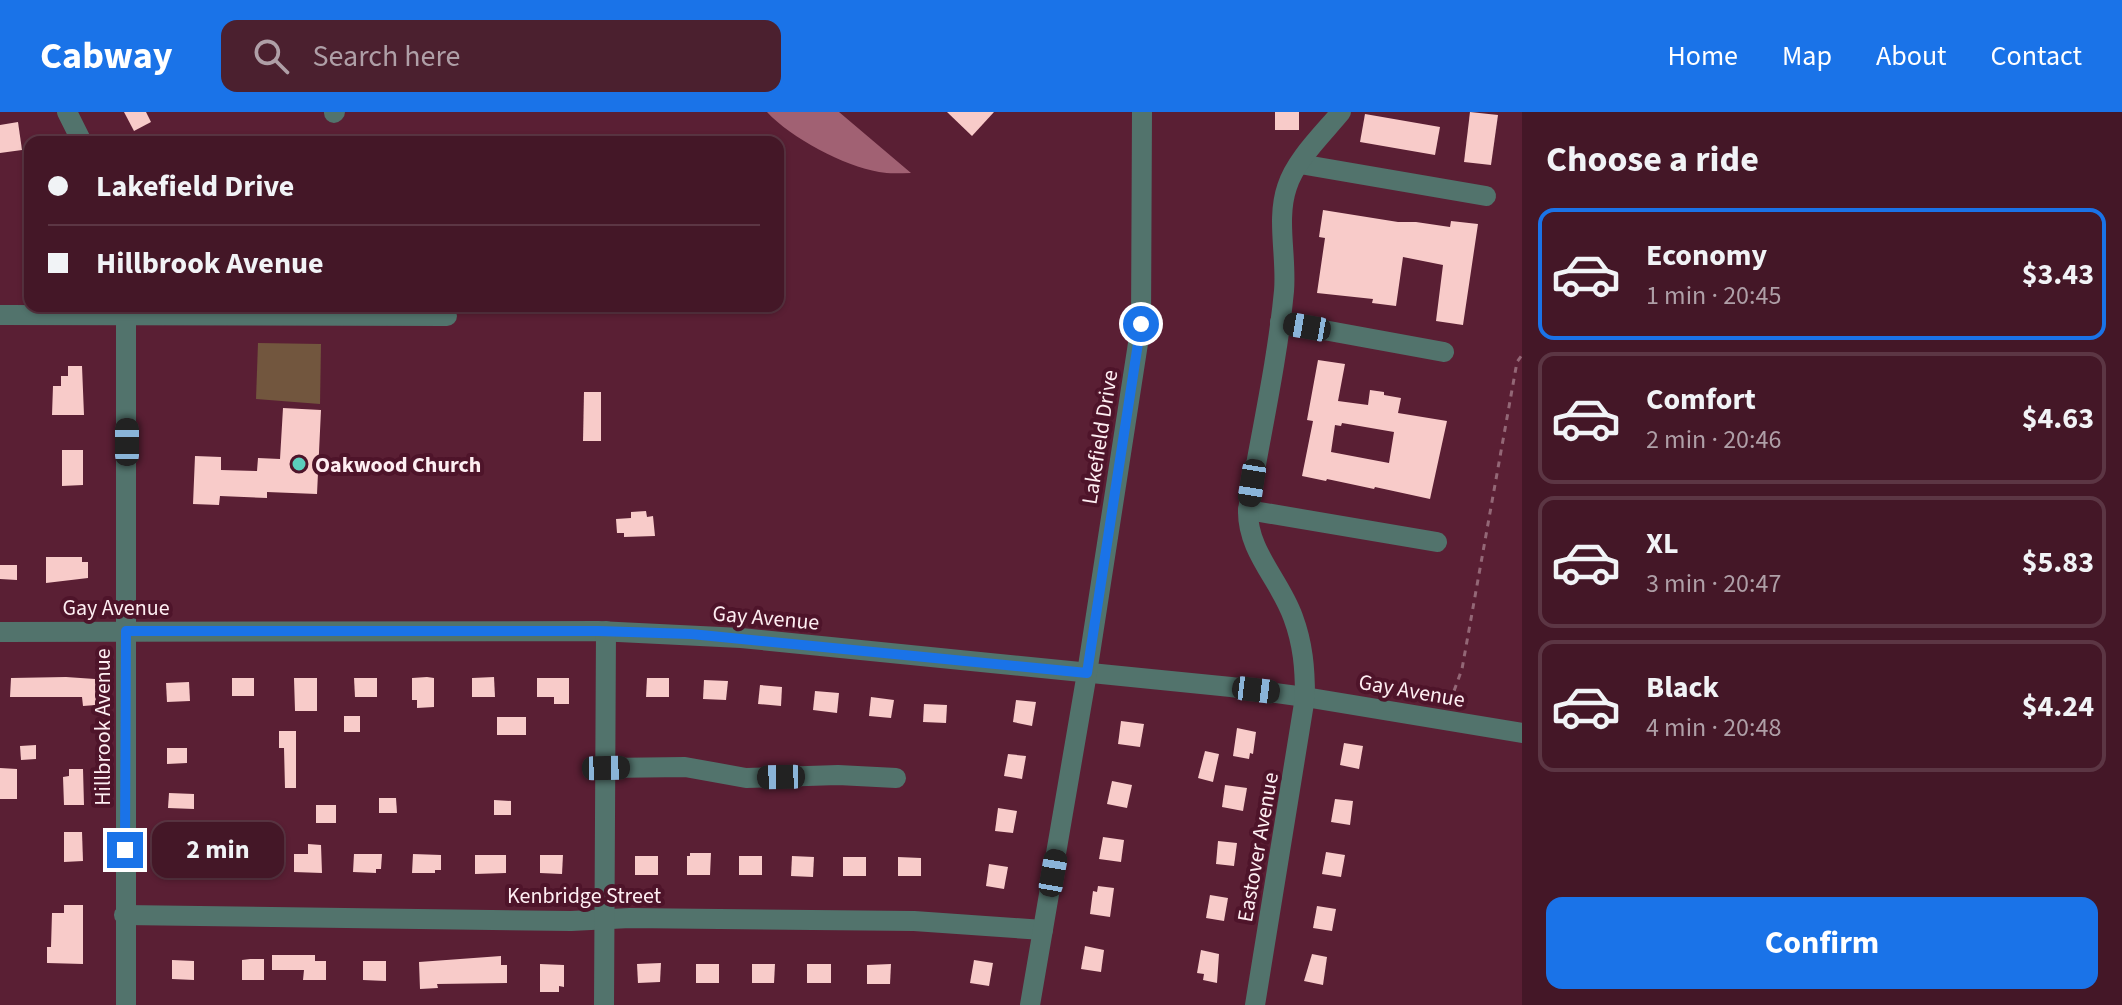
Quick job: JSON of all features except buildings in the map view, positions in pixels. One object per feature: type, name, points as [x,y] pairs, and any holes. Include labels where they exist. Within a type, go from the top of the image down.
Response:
[{"type":"street","points":[[67,112],[79,136]]},
{"type":"street","name":"Lakefield Drive","points":[[1030,1005],[1087,673],[1141,324],[1142,112]]},
{"type":"street","points":[[1341,112],[1300,164],[1285,191],[1284,286],[1280,322],[1248,510],[1437,542]]},
{"type":"street","points":[[1300,164],[1486,196]]},
{"type":"street","points":[[0,315],[94,312]]},
{"type":"street","name":"Hillbrook Avenue","points":[[126,312],[126,1005]]},
{"type":"street","points":[[190,312],[447,316]]},
{"type":"street","points":[[1280,322],[1444,352]]},
{"type":"street","name":"Eastover Avenue","points":[[1248,510],[1250,534],[1293,615],[1302,644],[1305,697],[1255,1005]]},
{"type":"street","points":[[604,1005],[606,631]]},
{"type":"street","name":"Gay Avenue","points":[[0,632],[606,631],[741,638],[1305,697],[1522,733]]},
{"type":"street","points":[[606,768],[685,767],[746,778],[838,775],[896,778]]},
{"type":"street","name":"Kenbridge Street","points":[[124,915],[914,921],[1043,930]]},
{"type":"path","points":[[1444,720],[1462,669],[1517,362],[1522,355]]},
{"type":"shaded area","points":[[767,112],[839,112],[911,173],[879,172],[835,157],[790,132]]},
{"type":"shaded area","points":[[258,343],[321,344],[320,404],[256,399]]},
{"type":"place","name":"Oakwood Church","points":[[299,464]]},
{"type":"route","points":[[125,850],[126,631],[598,631],[691,634],[1087,673],[1141,324]]}]
